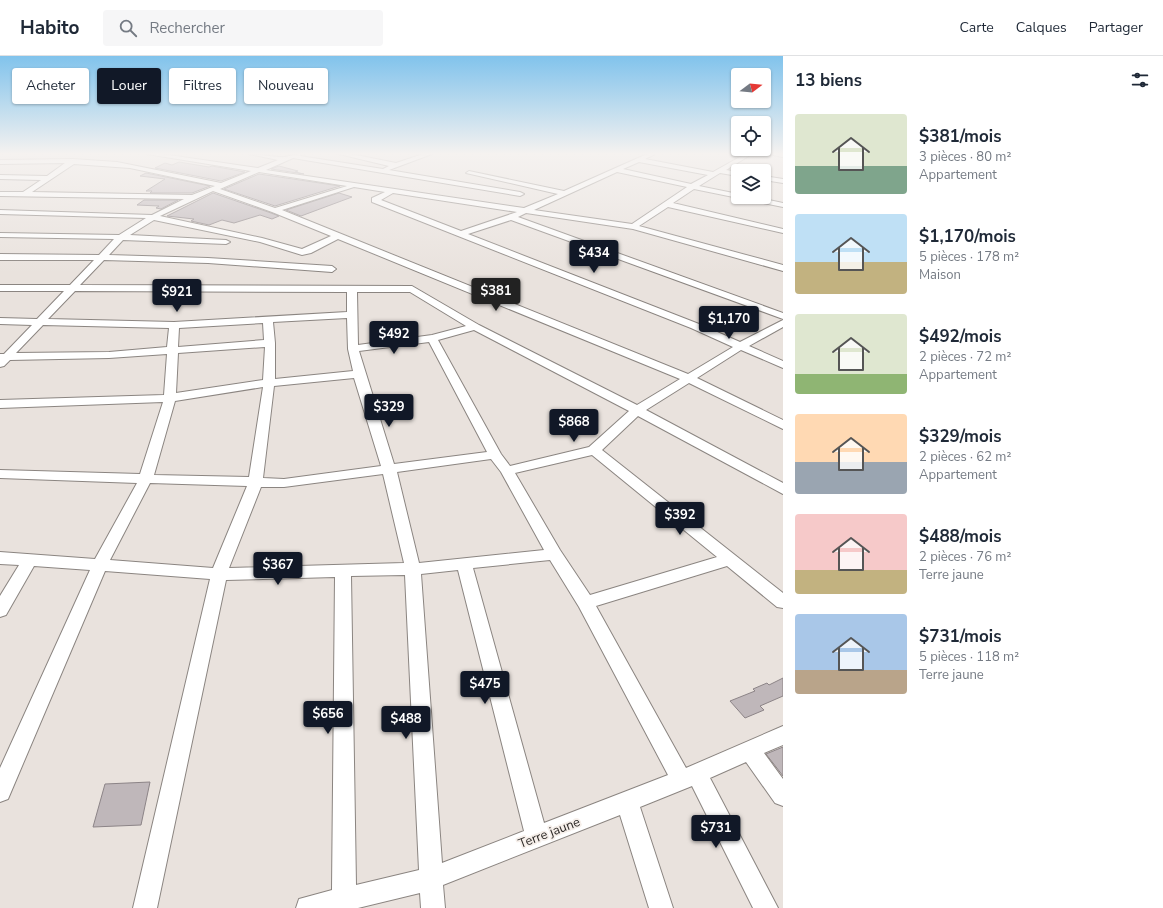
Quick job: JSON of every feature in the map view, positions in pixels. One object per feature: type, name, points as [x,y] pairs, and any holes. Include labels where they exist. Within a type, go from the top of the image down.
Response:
[{"type":"street","points":[[0,194],[194,198]]},
{"type":"street","points":[[5,207],[25,194]]},
{"type":"street","points":[[2,359],[41,321],[121,237],[153,218],[202,194]]},
{"type":"street","points":[[233,194],[688,378],[783,426]]},
{"type":"street","points":[[275,210],[328,194]]},
{"type":"street","points":[[386,194],[375,200],[463,233],[741,346],[783,365]]},
{"type":"street","points":[[411,194],[633,227],[783,268]]},
{"type":"street","points":[[463,233],[511,217],[563,194]]},
{"type":"street","points":[[633,227],[681,194]]},
{"type":"street","points":[[771,203],[783,205]]},
{"type":"street","points":[[666,204],[783,231]]},
{"type":"street","points":[[5,207],[153,218],[262,240],[302,252],[337,236]]},
{"type":"street","points":[[511,217],[783,316]]},
{"type":"street","points":[[0,235],[121,237],[226,242]]},
{"type":"street","points":[[0,257],[102,257],[282,264],[332,269]]},
{"type":"street","points":[[0,288],[412,289],[475,327],[637,410],[783,489]]},
{"type":"street","points":[[352,290],[353,349],[358,374],[389,469],[413,569],[430,879],[433,908]]},
{"type":"street","points":[[0,321],[174,324],[353,315]]},
{"type":"street","points":[[145,908],[218,574],[255,483],[269,383],[270,343],[268,319]]},
{"type":"street","points":[[507,471],[554,461],[594,450],[637,410],[741,346],[783,323]]},
{"type":"street","points":[[0,792],[100,566],[146,478],[170,398],[174,324]]},
{"type":"street","points":[[353,349],[432,338],[475,327]]},
{"type":"street","points":[[432,338],[495,455],[507,471],[554,554],[586,602],[766,908]]},
{"type":"street","points":[[2,359],[109,355],[270,343]]},
{"type":"street","points":[[0,404],[170,398],[269,383],[358,374]]},
{"type":"street","points":[[594,450],[783,602]]},
{"type":"street","points":[[0,474],[284,483],[495,455]]},
{"type":"street","points":[[0,558],[218,574],[413,569],[554,554]]},
{"type":"street","points":[[586,602],[730,559]]},
{"type":"street","points":[[0,610],[30,560]]},
{"type":"street","points":[[464,564],[537,837]]},
{"type":"street","points":[[343,570],[344,899]]},
{"type":"street","name":"Terre jaune","points":[[308,908],[430,879],[689,777],[783,735]]},
{"type":"street","points":[[750,751],[783,796]]},
{"type":"street","points":[[627,802],[662,908]]},
{"type":"building","points":[[211,194],[215,194],[279,216],[272,219],[260,215],[234,223],[222,220],[209,225],[191,221],[194,219],[167,216]]},
{"type":"building","points":[[238,194],[315,194],[275,206]]},
{"type":"building","points":[[337,194],[352,197],[301,216],[286,210]]},
{"type":"building","points":[[144,200],[178,200],[161,209],[156,208],[159,206],[137,205]]},
{"type":"building","points":[[783,678],[783,696],[760,706],[764,710],[745,718],[730,701],[755,691],[753,689],[767,683],[769,685]]},
{"type":"building","points":[[783,747],[783,776],[766,754]]},
{"type":"building","points":[[150,782],[141,825],[93,827],[105,784]]}]
